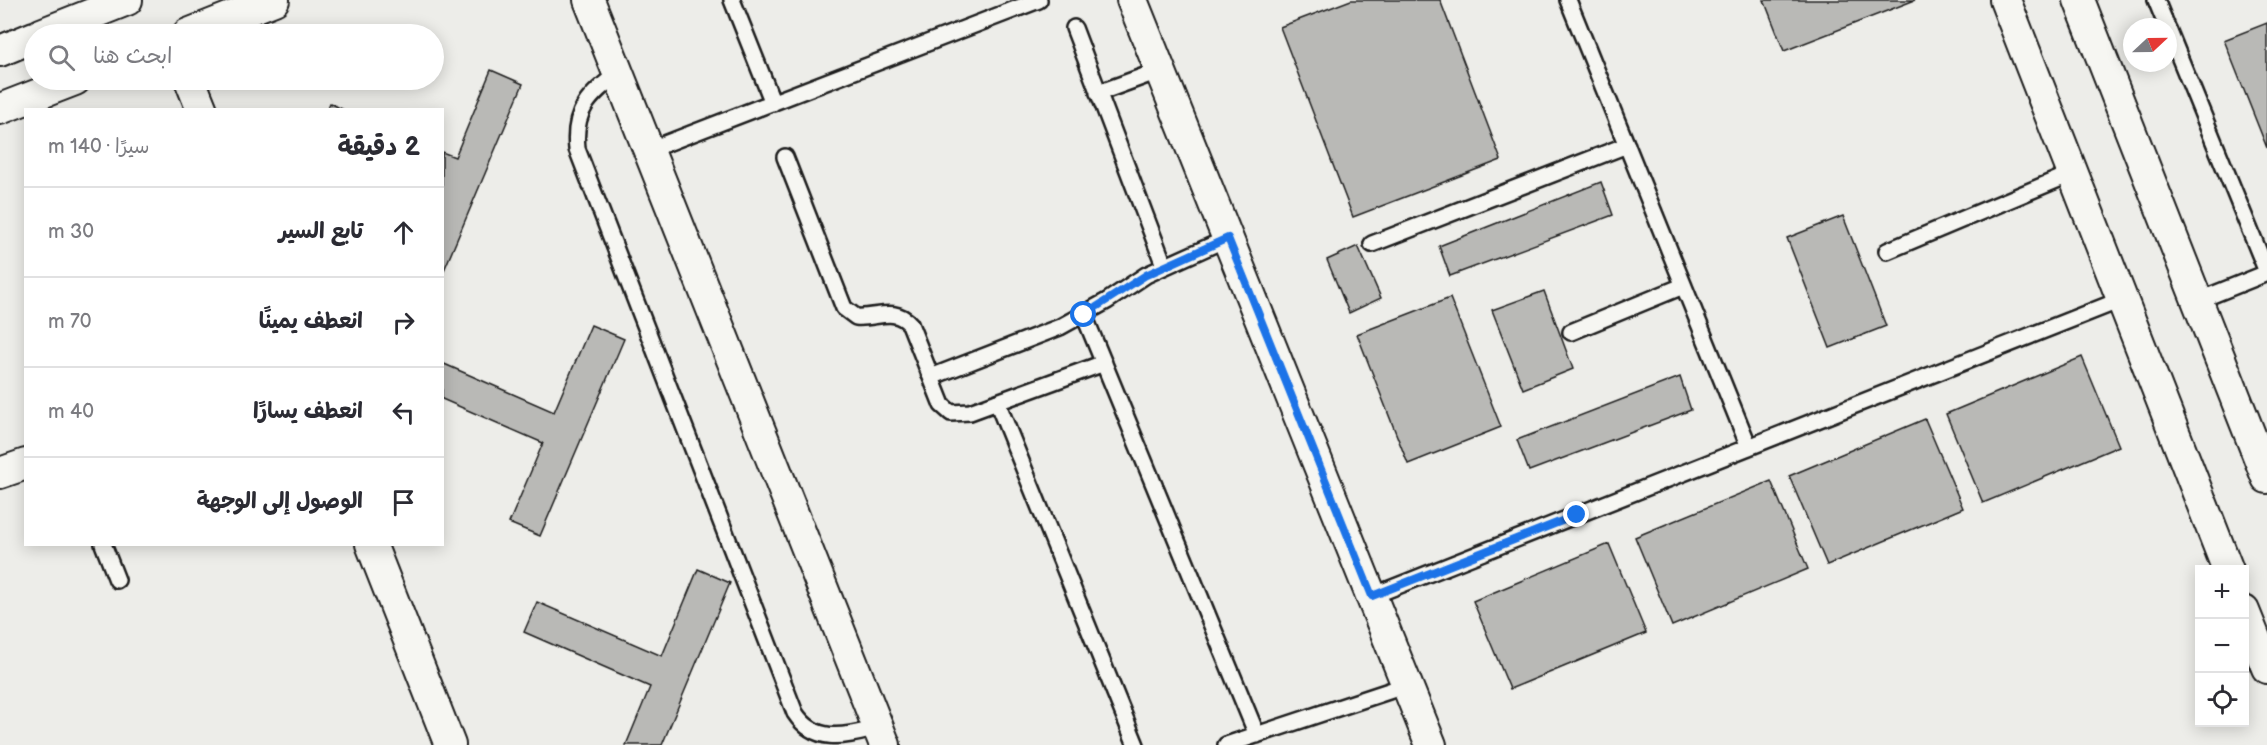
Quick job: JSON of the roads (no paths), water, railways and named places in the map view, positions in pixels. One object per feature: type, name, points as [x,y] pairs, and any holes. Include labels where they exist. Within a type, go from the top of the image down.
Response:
[{"type":"street","points":[[66,24],[127,0]]},
{"type":"street","points":[[213,24],[274,0]]},
{"type":"street","points":[[588,0],[882,736]]},
{"type":"street","points":[[1132,0],[1431,745]]},
{"type":"street","points":[[2005,0],[2226,565]]},
{"type":"street","points":[[2079,0],[2267,478]]},
{"type":"street","points":[[0,51],[24,41]]},
{"type":"street","points":[[0,109],[49,90]]},
{"type":"street","points":[[194,90],[201,108]]},
{"type":"street","points":[[0,473],[24,465]]},
{"type":"street","points":[[372,546],[450,745]]},
{"type":"street","points":[[2248,619],[2267,668]]},
{"type":"lane","points":[[732,0],[772,103]]},
{"type":"lane","points":[[649,150],[1039,0]]},
{"type":"lane","points":[[1568,0],[1749,447]]},
{"type":"lane","points":[[2156,0],[2164,18]]},
{"type":"lane","points":[[1074,28],[1164,265]]},
{"type":"lane","points":[[2177,50],[2267,273],[2197,301]]},
{"type":"lane","points":[[1098,93],[1161,70]]},
{"type":"lane","points":[[618,73],[594,92],[579,116],[575,132],[577,149],[795,713],[802,724],[822,736],[834,738],[882,736]]},
{"type":"lane","points":[[1372,244],[1627,145]]},
{"type":"lane","points":[[785,157],[844,308],[856,316],[892,313],[905,319],[910,324],[942,405],[951,413],[964,414],[1104,363]]},
{"type":"lane","points":[[1887,251],[2073,173]]},
{"type":"lane","points":[[931,377],[1060,327],[1084,315],[1164,265],[1228,238]]},
{"type":"lane","points":[[1571,332],[1683,286]]},
{"type":"lane","points":[[1372,596],[2123,299]]},
{"type":"lane","points":[[1084,315],[1257,735]]},
{"type":"lane","points":[[997,402],[1136,745]]},
{"type":"lane","points":[[104,546],[117,580]]},
{"type":"lane","points":[[1226,745],[1407,685]]}]
